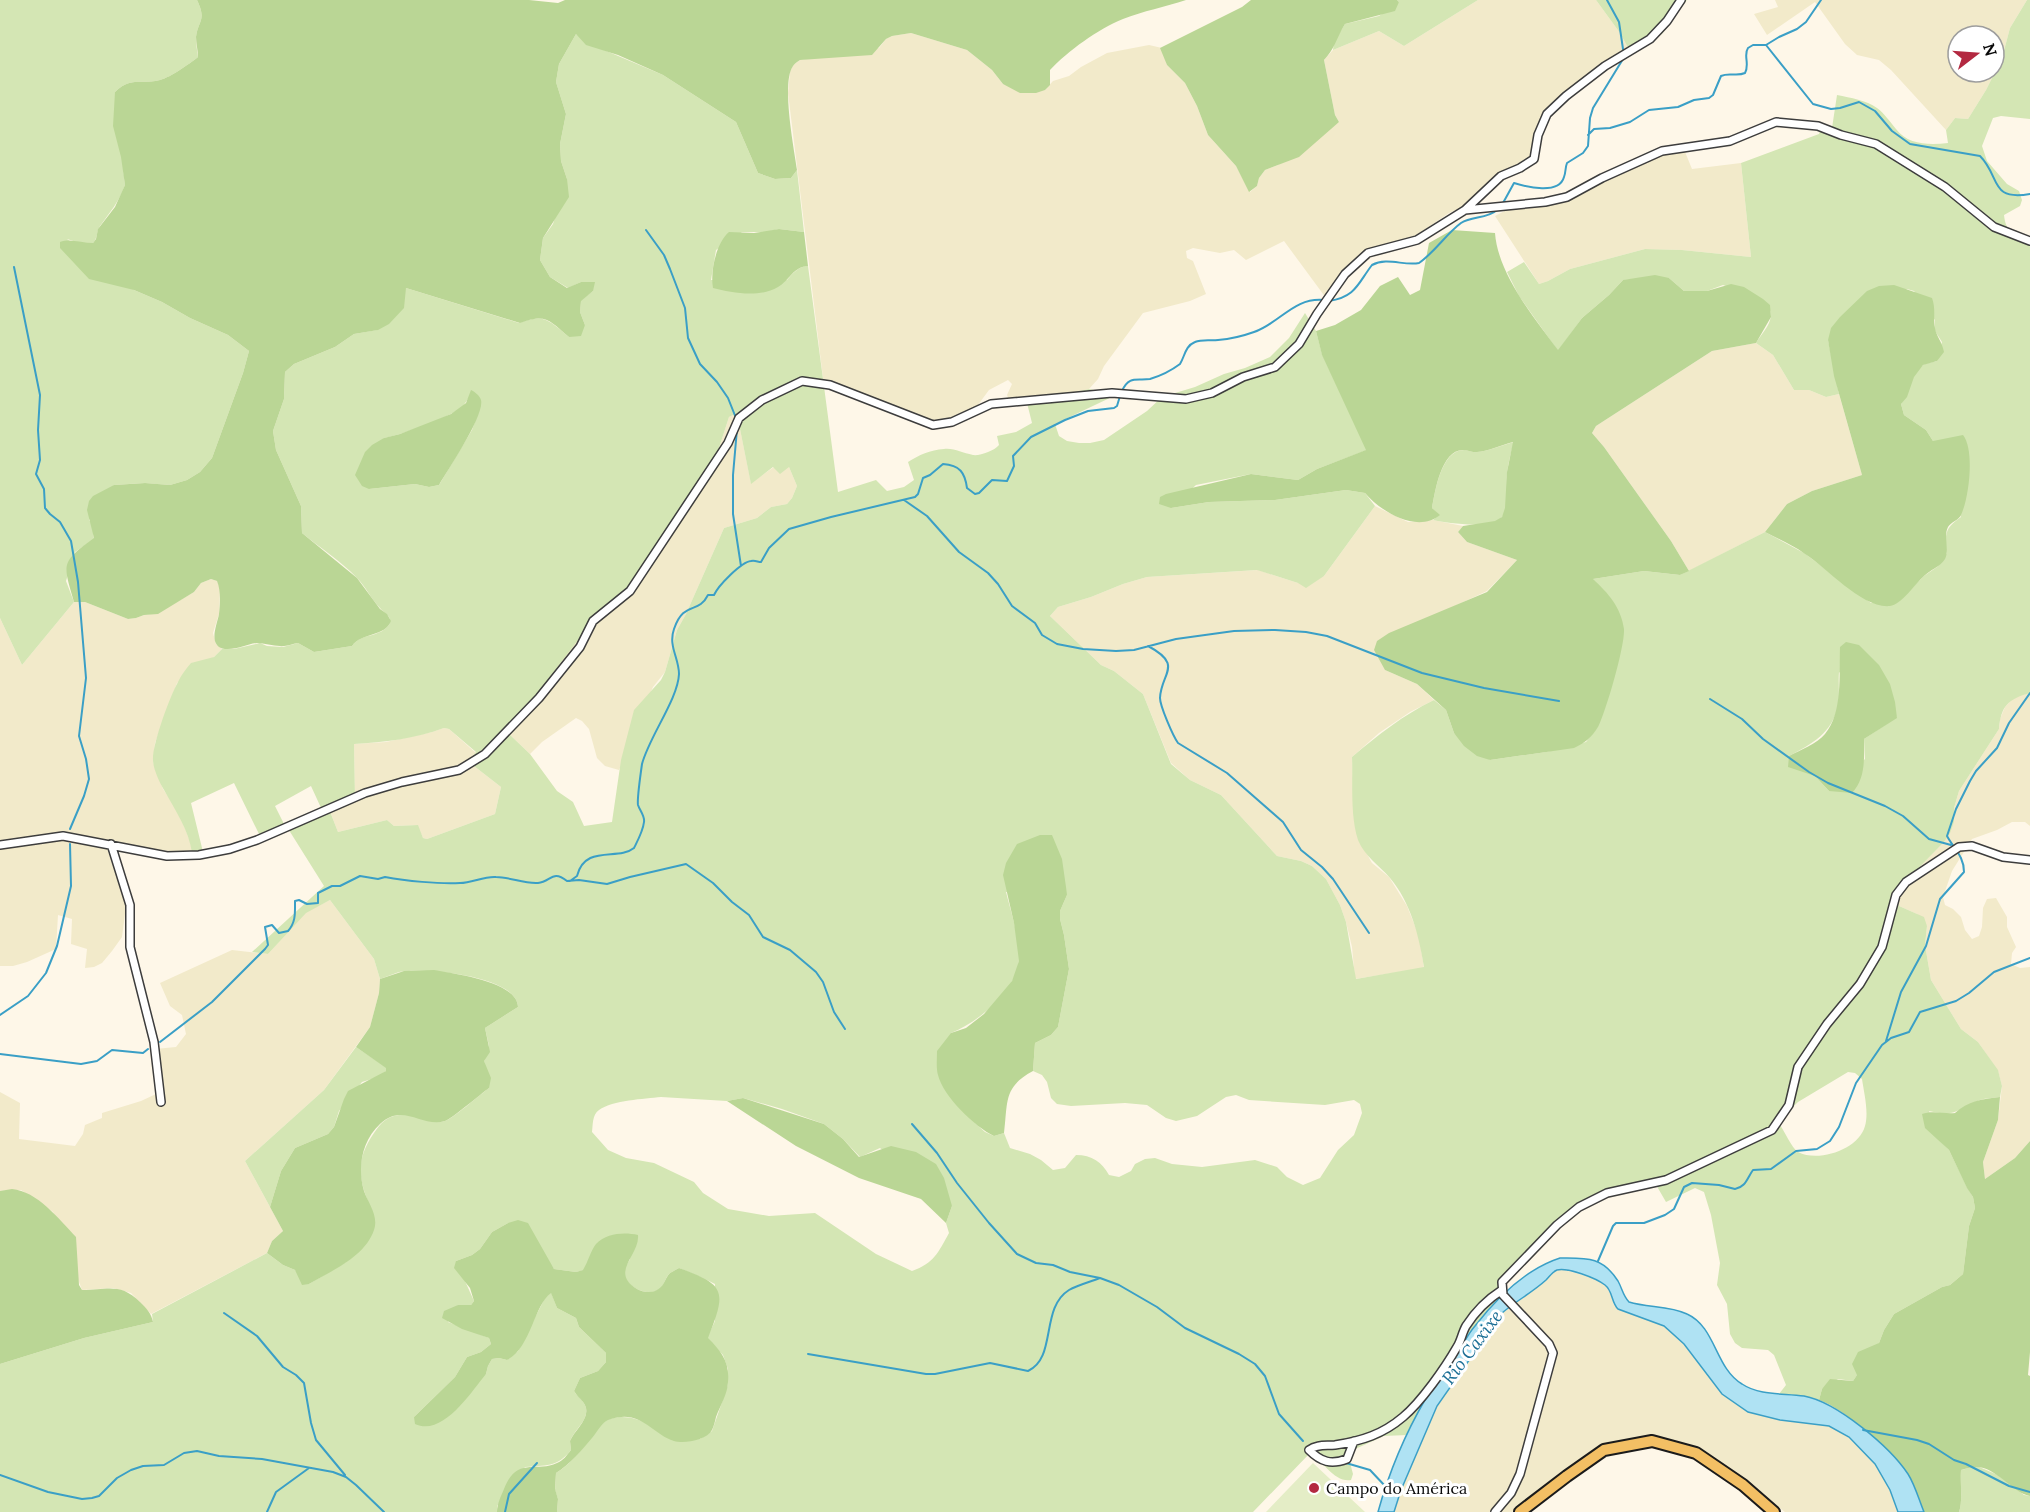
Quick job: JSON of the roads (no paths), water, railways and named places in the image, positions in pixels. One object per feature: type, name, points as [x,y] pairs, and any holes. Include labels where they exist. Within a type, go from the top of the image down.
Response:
[{"type":"main road","points":[[1520,1512],[1604,1450],[1652,1441],[1696,1453],[1743,1485],[1774,1512]]},
{"type":"street","points":[[0,845],[63,836],[167,856],[199,855],[230,849],[257,840],[365,793],[402,782],[459,770],[485,754],[539,698],[580,647],[593,621],[630,591],[728,443],[739,418],[762,400],[802,381],[830,385],[933,425],[952,422],[991,404],[1112,393],[1186,399],[1212,393],[1243,377],[1275,367],[1299,344],[1346,274],[1368,253],[1417,240],[1466,210],[1501,176],[1534,159],[1538,135],[1547,114],[1605,66],[1650,39],[1667,21],[1681,0]]},
{"type":"street","points":[[1466,210],[1545,202],[1567,197],[1602,178],[1662,152],[1730,141],[1776,122],[1818,126],[1876,144],[1946,187],[1994,227],[2030,241]]},
{"type":"street","points":[[111,844],[130,905],[130,946],[153,1042],[161,1102]]},
{"type":"street","points":[[1495,1512],[1511,1493],[1520,1473],[1553,1353],[1550,1344],[1514,1307],[1503,1292],[1502,1282],[1557,1225],[1579,1207],[1606,1193],[1666,1180],[1772,1130],[1789,1105],[1798,1067],[1827,1024],[1860,984],[1882,947],[1896,895],[1906,882],[1959,847],[1972,846],[2003,857],[2030,860]]},
{"type":"street","points":[[1354,1441],[1347,1459],[1334,1464],[1319,1460],[1309,1450],[1315,1446],[1354,1441],[1385,1431],[1405,1416],[1423,1396],[1457,1347],[1466,1326],[1488,1299],[1503,1292]]},
{"type":"water","name":"Rio Caxixe","points":[[1560,1258],[1593,1260],[1612,1273],[1629,1302],[1673,1309],[1697,1320],[1704,1328],[1726,1368],[1733,1377],[1749,1388],[1756,1391],[1804,1396],[1817,1400],[1847,1416],[1876,1439],[1900,1463],[1915,1488],[1924,1512],[1898,1512],[1890,1490],[1875,1464],[1849,1437],[1829,1426],[1780,1420],[1748,1412],[1722,1394],[1684,1344],[1664,1326],[1618,1309],[1609,1290],[1601,1282],[1562,1269],[1554,1272],[1502,1313],[1437,1406],[1394,1512],[1378,1512],[1392,1468],[1411,1425],[1426,1398],[1472,1330],[1492,1306],[1524,1277],[1535,1269]]},
{"type":"waterway","points":[[1607,0],[1619,22],[1623,49]]},
{"type":"waterway","points":[[1588,135],[1594,129],[1610,128],[1630,122],[1649,110],[1678,107],[1694,100],[1709,98],[1713,95],[1721,76],[1745,73],[1748,48],[1753,45],[1766,45],[1797,29],[1806,22],[1821,0]]},
{"type":"waterway","points":[[1766,45],[1813,104],[1831,109],[1859,102],[1875,111],[1892,131],[1910,144],[1980,156],[2002,191],[2017,195],[2030,194]]},
{"type":"waterway","points":[[1503,203],[1514,183],[1542,188],[1561,183],[1567,163],[1583,153],[1588,146],[1593,108],[1623,59]]},
{"type":"waterway","points":[[1329,301],[1351,293],[1372,265],[1384,262],[1419,263],[1461,223],[1489,215],[1497,210]]},
{"type":"waterway","points":[[646,230],[664,255],[670,269],[685,308],[688,338],[700,364],[728,398],[736,418]]},
{"type":"waterway","points":[[14,267],[40,395],[38,430],[40,460],[36,474],[44,489],[45,508],[60,522],[71,541],[78,582],[86,678],[79,736],[89,779],[70,829]]},
{"type":"waterway","points":[[1122,391],[1131,381],[1162,375],[1180,364],[1187,349],[1195,342],[1227,339],[1250,333],[1263,328],[1304,302],[1324,300]]},
{"type":"waterway","points":[[570,881],[577,876],[581,866],[587,860],[602,855],[627,852],[634,848],[640,835],[644,820],[638,805],[642,764],[677,684],[679,668],[672,635],[682,614],[700,605],[708,595],[714,595],[742,565],[751,561],[761,562],[769,548],[789,529],[915,497],[923,478],[943,464],[958,468],[965,478],[967,488],[975,494],[979,493],[992,480],[1007,481],[1014,466],[1013,456],[1031,437],[1088,411],[1114,408],[1120,396]]},
{"type":"waterway","points":[[737,429],[733,475],[733,514],[741,566]]},
{"type":"waterway","points":[[904,500],[927,516],[959,552],[988,573],[1012,606],[1035,623],[1042,635],[1057,644],[1083,649],[1116,651],[1134,650],[1176,639],[1234,631],[1306,632],[1327,636],[1422,673],[1484,688],[1559,701]]},
{"type":"waterway","points":[[1148,646],[1159,653],[1168,664],[1160,698],[1167,721],[1178,743],[1227,773],[1283,822],[1301,850],[1333,879],[1369,933]]},
{"type":"waterway","points":[[1886,1041],[1901,992],[1926,946],[1940,899],[1964,872],[1960,857],[1947,836],[1956,809],[1976,771],[1997,748],[2009,723],[2030,693]]},
{"type":"waterway","points":[[1710,699],[1742,719],[1763,739],[1809,772],[1828,783],[1885,806],[1903,816],[1929,839],[1951,845]]},
{"type":"waterway","points":[[0,1015],[28,996],[46,973],[57,946],[71,886],[70,844]]},
{"type":"waterway","points":[[160,1042],[212,1002],[265,949],[268,945],[265,927],[272,925],[279,933],[291,928],[294,921],[295,901],[299,900],[307,904],[318,903],[318,893],[360,876],[451,883],[464,883],[492,877],[538,883],[558,876],[567,881],[579,880],[607,884],[686,864],[713,883],[749,915],[763,937],[790,950],[816,972],[823,982],[834,1012],[845,1029]]},
{"type":"waterway","points":[[1598,1261],[1616,1223],[1644,1223],[1665,1215],[1674,1209],[1684,1187],[1692,1183],[1739,1188],[1753,1170],[1771,1169],[1796,1151],[1817,1149],[1830,1141],[1839,1127],[1856,1083],[1882,1045],[1891,1038],[1909,1032],[1920,1012],[1956,1001],[1994,972],[2030,958]]},
{"type":"waterway","points":[[0,1054],[81,1064],[97,1061],[112,1050],[143,1053],[148,1049]]},
{"type":"waterway","points":[[912,1124],[937,1153],[957,1183],[989,1223],[1017,1254],[1036,1263],[1053,1265],[1119,1285],[1157,1307],[1185,1328],[1255,1364],[1265,1376],[1279,1414],[1303,1441]]},
{"type":"waterway","points":[[808,1354],[926,1374],[990,1363],[1028,1371],[1037,1365],[1043,1355],[1054,1308],[1060,1298],[1069,1290],[1100,1278]]},
{"type":"waterway","points":[[224,1313],[257,1336],[283,1367],[304,1383],[316,1440],[345,1475]]},
{"type":"waterway","points":[[1863,1430],[1929,1444],[1954,1460],[2009,1486],[2030,1492]]},
{"type":"waterway","points":[[0,1475],[48,1492],[82,1499],[92,1498],[99,1496],[117,1478],[131,1470],[143,1466],[164,1465],[184,1453],[197,1451],[219,1456],[262,1459],[333,1472],[346,1477],[384,1512]]},
{"type":"waterway","points":[[505,1512],[509,1494],[537,1463]]},
{"type":"waterway","points":[[1346,1463],[1370,1470],[1386,1487]]},
{"type":"waterway","points":[[267,1512],[276,1492],[309,1468]]},
{"type":"place","name":"Campo do América","points":[[1314,1488]]}]
